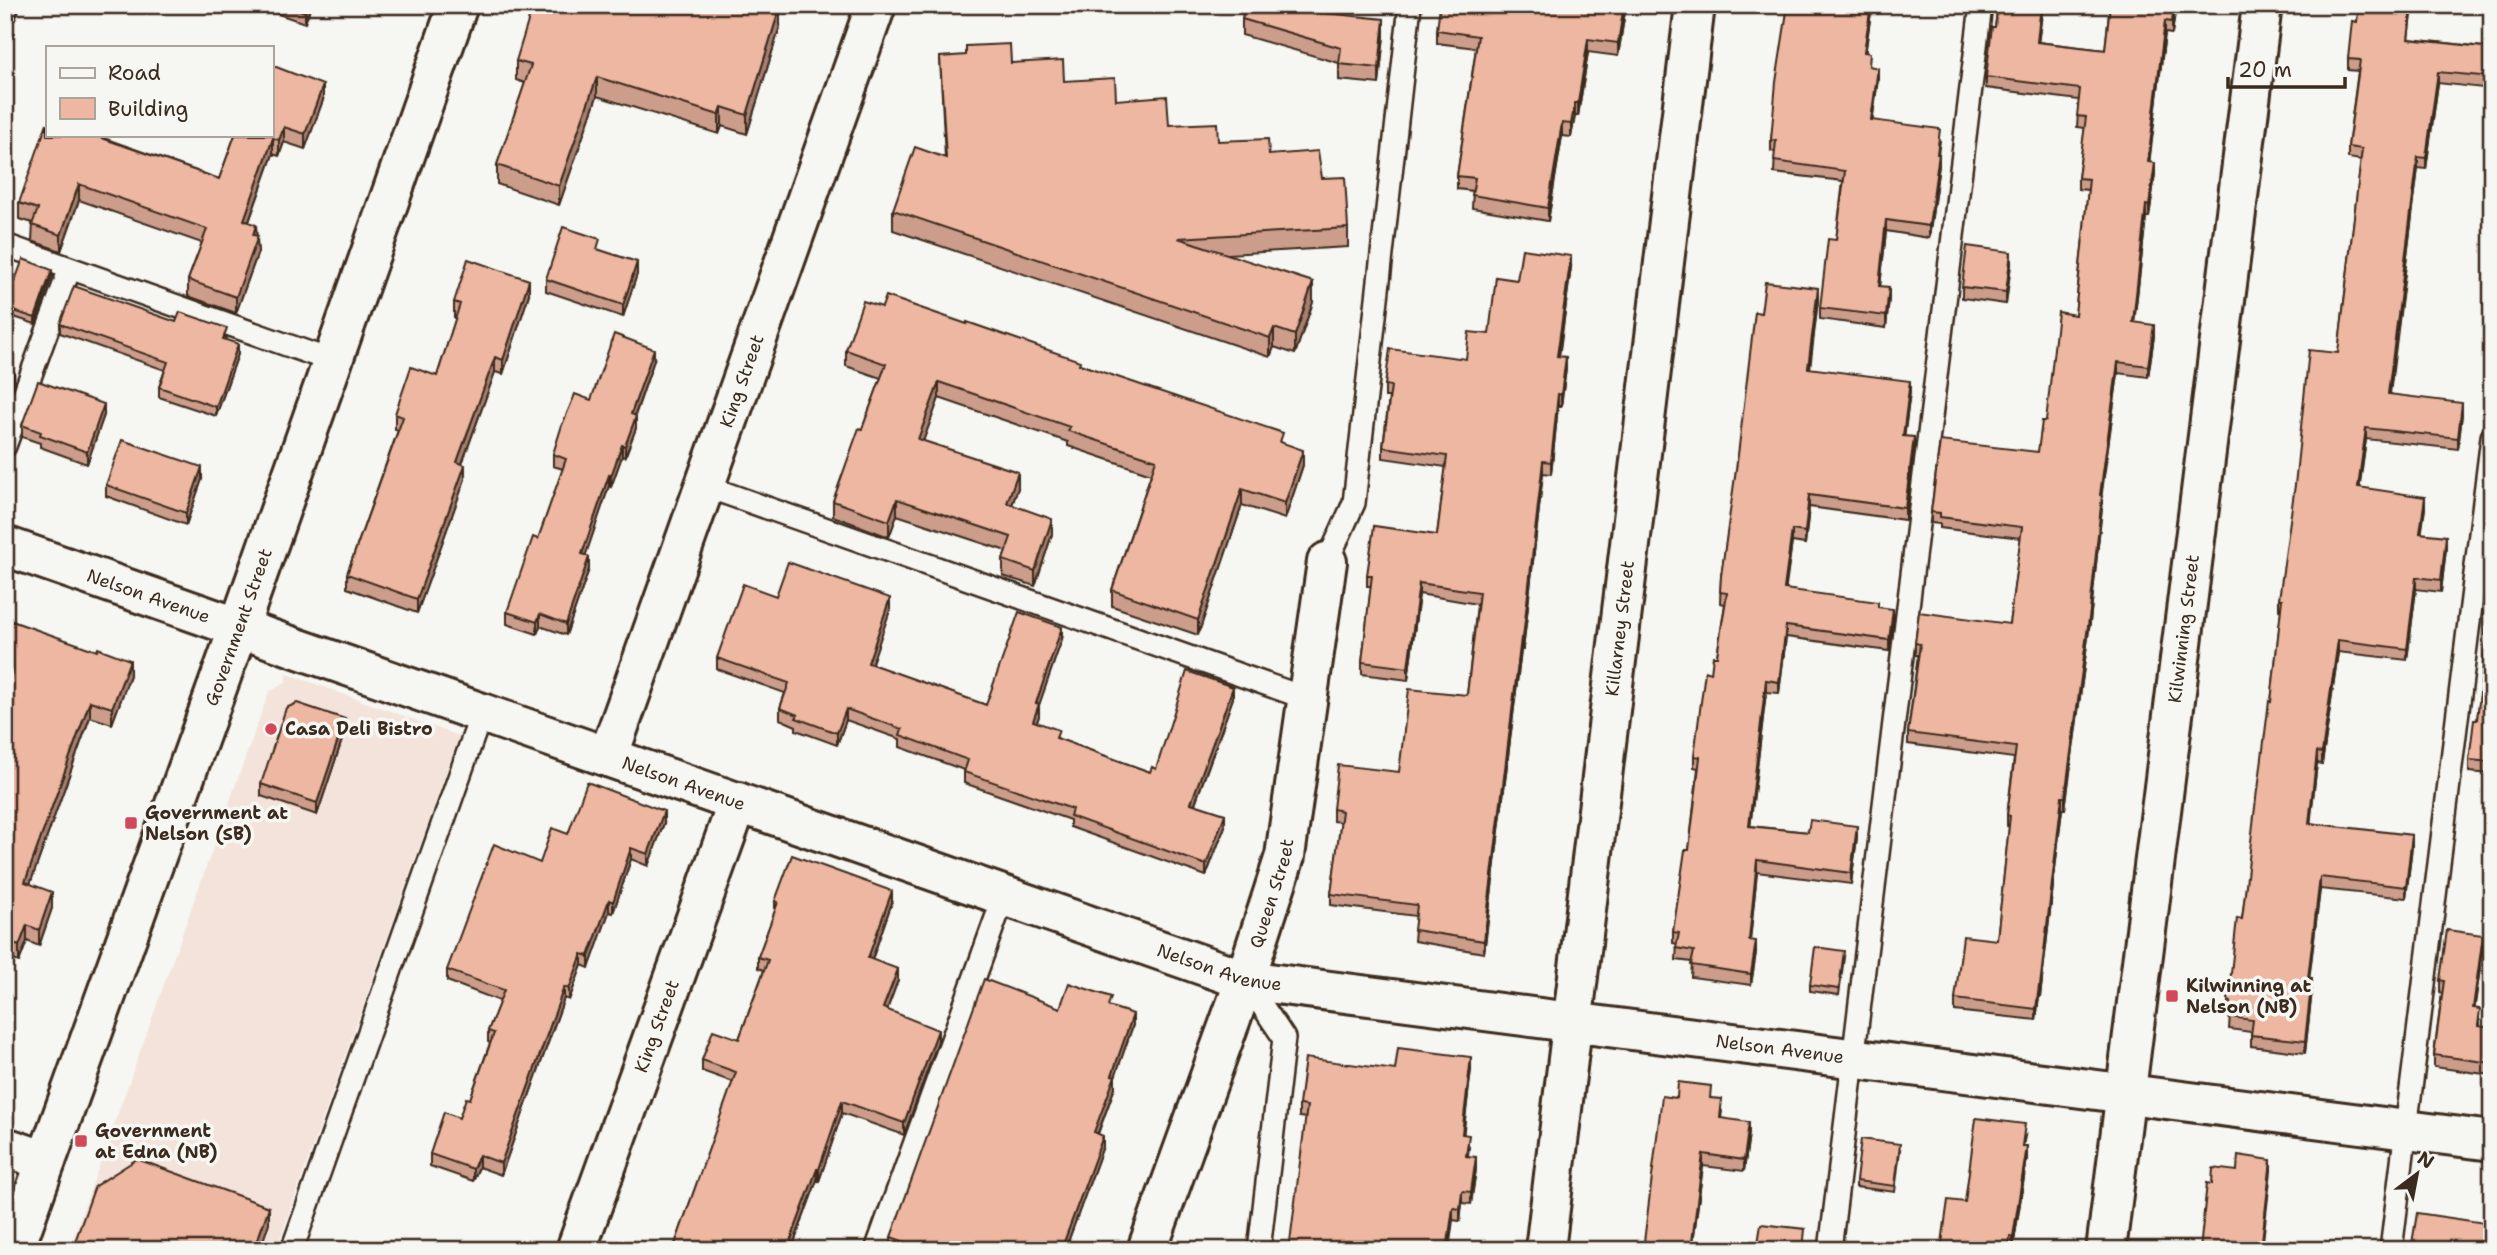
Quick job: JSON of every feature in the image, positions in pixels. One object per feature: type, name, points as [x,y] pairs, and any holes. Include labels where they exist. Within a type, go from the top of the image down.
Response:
[{"type":"street","name":"Government Street","points":[[14,1250],[239,627],[458,5]]},
{"type":"street","name":"King Street","points":[[608,757],[876,5]]},
{"type":"street","name":"Killarney Street","points":[[1545,1250],[1695,5]]},
{"type":"street","name":"Kilwinning Street","points":[[2106,1250],[2262,5]]},
{"type":"street","name":"Nelson Avenue","points":[[5,546],[1245,980],[2492,1141]]},
{"type":"street","name":"Queen Street","points":[[1147,1250],[1245,980],[1285,856],[1327,562]]},
{"type":"street","name":"King Street","points":[[576,1250],[738,802]]},
{"type":"street","points":[[5,1147],[46,1161]]},
{"type":"lane","points":[[5,13],[8,5]]},
{"type":"lane","points":[[1327,562],[1354,503],[1410,5]]},
{"type":"lane","points":[[1830,1250],[1981,5]]},
{"type":"lane","points":[[5,245],[332,362]]},
{"type":"lane","points":[[5,446],[70,268]]},
{"type":"lane","points":[[2391,1250],[2492,437]]},
{"type":"lane","points":[[705,486],[1308,699]]},
{"type":"lane","points":[[292,1250],[482,712]]},
{"type":"lane","points":[[876,1250],[1004,896]]},
{"type":"lane","points":[[1245,980],[1284,1038],[1259,1250]]},
{"type":"shaded area","points":[[285,673],[459,736],[276,1250],[69,1250],[269,692],[287,682]]},
{"type":"building","points":[[284,5],[307,5],[305,12]]},
{"type":"building","points":[[533,5],[780,7],[747,115],[722,107],[719,115],[597,77],[559,186],[497,165],[531,65],[516,61]]},
{"type":"building","points":[[1246,5],[1298,5],[1297,10],[1384,19],[1379,68],[1339,64],[1341,48],[1242,19]]},
{"type":"building","points":[[1440,5],[1624,5],[1618,43],[1588,39],[1578,103],[1575,103],[1571,124],[1562,123],[1548,208],[1472,195],[1475,178],[1457,176],[1478,36],[1437,30]]},
{"type":"building","points":[[1788,5],[1871,5],[1864,52],[1870,53],[1869,66],[1878,68],[1871,120],[1940,129],[1929,226],[1886,220],[1879,286],[1889,287],[1886,316],[1820,308],[1828,239],[1836,240],[1845,171],[1774,161],[1776,141],[1771,140],[1776,82]]},
{"type":"building","points":[[1998,5],[2041,5],[2037,42],[2105,50],[2110,5],[2174,5],[2172,22],[2165,21],[2148,162],[2155,163],[2149,206],[2146,205],[2133,322],[2154,325],[2148,366],[2118,362],[2100,495],[2090,611],[2065,797],[2062,797],[2036,1009],[1955,999],[1963,936],[1997,940],[2010,816],[2007,815],[2016,747],[1908,733],[1920,644],[1915,643],[1919,612],[2009,624],[2022,527],[1940,517],[1940,513],[1931,512],[1940,441],[2038,452],[2042,421],[2046,421],[2058,312],[2075,315],[2089,179],[2078,178],[2086,117],[2077,116],[2080,89],[1986,77],[1992,27],[1995,27]]},
{"type":"building","points":[[2359,5],[2412,5],[2408,39],[2492,48],[2492,77],[2438,72],[2426,158],[2418,157],[2388,394],[2462,403],[2458,438],[2366,428],[2358,487],[2425,497],[2420,533],[2446,536],[2441,580],[2416,577],[2407,649],[2338,640],[2322,753],[2317,752],[2309,823],[2412,835],[2406,887],[2320,877],[2308,978],[2312,978],[2305,1041],[2251,1035],[2253,1020],[2229,1017],[2231,1002],[2228,1001],[2237,918],[2242,919],[2269,701],[2271,702],[2282,599],[2279,599],[2295,485],[2309,350],[2338,353],[2362,149],[2348,147],[2360,60],[2348,59],[2352,21],[2357,22]]},
{"type":"building","points":[[1010,44],[1011,63],[1063,60],[1064,81],[1115,78],[1116,100],[1167,96],[1169,125],[1217,123],[1218,141],[1268,139],[1269,155],[1318,151],[1322,178],[1345,177],[1348,228],[1178,238],[1313,282],[1295,335],[1274,328],[1270,338],[893,210],[915,147],[946,158],[940,57],[966,55],[966,46]]},
{"type":"building","points":[[273,66],[323,85],[305,134],[284,127],[279,140],[273,138],[244,220],[256,225],[253,235],[258,236],[236,297],[188,280],[207,229],[79,184],[61,235],[32,225],[38,209],[19,203],[46,126],[46,136],[96,136],[219,179],[235,136],[273,136]]},
{"type":"building","points":[[563,227],[600,239],[597,249],[637,262],[623,305],[546,279]]},
{"type":"building","points":[[1967,246],[2011,252],[2006,292],[1962,287]]},
{"type":"building","points":[[1522,249],[1571,256],[1557,356],[1566,357],[1561,395],[1558,394],[1551,462],[1543,461],[1484,941],[1414,930],[1417,905],[1331,894],[1342,811],[1333,809],[1338,765],[1399,772],[1409,689],[1467,695],[1479,592],[1419,583],[1408,668],[1362,662],[1372,575],[1367,575],[1374,526],[1437,535],[1447,456],[1383,447],[1391,386],[1385,385],[1390,349],[1466,359],[1469,332],[1489,334],[1496,277],[1517,280]]},
{"type":"building","points":[[23,259],[52,270],[35,318],[5,308]]},
{"type":"building","points":[[468,259],[529,280],[503,360],[495,357],[457,462],[465,465],[417,599],[347,574],[403,417],[395,414],[411,367],[437,376],[460,304],[454,302]]},
{"type":"building","points":[[1765,282],[1818,288],[1808,368],[1910,381],[1903,436],[1914,437],[1905,508],[1809,495],[1805,532],[1792,530],[1784,589],[1878,602],[1878,607],[1893,609],[1889,640],[1786,626],[1779,682],[1766,680],[1749,826],[1808,832],[1810,820],[1857,826],[1851,873],[1757,860],[1749,940],[1756,941],[1751,974],[1691,965],[1694,951],[1676,948],[1679,933],[1673,932],[1685,850],[1689,850],[1700,757],[1694,756],[1705,671],[1711,673],[1713,656],[1717,656],[1727,593],[1720,592],[1721,576],[1755,312],[1761,313]]},
{"type":"building","points":[[74,286],[176,322],[180,312],[227,328],[223,339],[238,344],[216,407],[159,387],[168,362],[60,324]]},
{"type":"building","points":[[886,296],[1283,433],[1280,442],[1303,450],[1285,503],[1242,489],[1198,620],[1112,590],[1156,460],[1068,431],[1070,427],[939,382],[918,439],[1018,472],[1007,503],[1052,519],[1035,571],[1003,560],[1011,537],[897,499],[889,521],[833,501],[886,364],[846,350],[863,301],[882,307]]},
{"type":"building","points":[[614,334],[654,349],[631,414],[636,416],[625,446],[622,445],[611,476],[609,475],[582,554],[589,557],[566,624],[540,614],[537,622],[507,612],[533,537],[538,539],[566,459],[553,454],[562,425],[575,394],[591,400]]},
{"type":"building","points":[[5,369],[14,372],[5,395]]},
{"type":"building","points":[[38,381],[104,404],[87,452],[40,435],[41,432],[22,425]]},
{"type":"building","points":[[122,440],[202,467],[186,513],[106,485]]},
{"type":"building","points":[[788,562],[890,598],[868,663],[986,705],[1019,612],[1062,627],[1036,703],[1039,704],[1033,721],[1059,730],[1056,738],[1150,772],[1152,767],[1156,769],[1187,671],[1233,687],[1191,803],[1225,814],[1206,865],[1070,816],[1072,809],[964,772],[968,760],[900,735],[902,729],[846,709],[837,733],[796,718],[798,715],[780,708],[789,683],[717,658],[743,584],[776,596]]},
{"type":"building","points":[[2489,594],[2492,594],[2492,762],[2469,760],[2474,720],[2477,720]]},
{"type":"building","points":[[5,615],[10,616],[9,620],[130,660],[112,708],[90,701],[25,882],[52,892],[39,930],[27,925],[19,946],[5,941],[5,835],[11,818],[5,816],[5,692],[12,673],[5,670]]},
{"type":"building","points":[[297,703],[345,719],[317,803],[261,784],[286,708]]},
{"type":"building","points":[[587,782],[664,811],[648,854],[631,848],[613,902],[609,900],[589,956],[582,954],[569,989],[564,987],[501,1163],[479,1155],[473,1169],[430,1154],[444,1112],[459,1118],[466,1098],[470,1099],[494,1033],[488,1031],[504,990],[447,970],[494,844],[540,863],[552,828],[568,834]]},
{"type":"building","points":[[792,855],[892,891],[868,958],[898,969],[883,1008],[938,1030],[904,1123],[842,1101],[790,1242],[814,1250],[673,1250],[736,1072],[702,1060],[713,1030],[739,1039],[768,960],[758,957]]},
{"type":"building","points":[[2447,930],[2483,935],[2473,1008],[2480,1009],[2478,1026],[2492,1028],[2492,1063],[2434,1055],[2444,981],[2440,980]]},
{"type":"building","points":[[1815,947],[1844,951],[1839,989],[1810,985]]},
{"type":"building","points":[[984,979],[1060,1008],[1069,983],[1111,997],[1108,1006],[1133,1014],[1112,1075],[1115,1076],[1094,1132],[1103,1136],[1061,1250],[927,1250],[891,1237]]},
{"type":"building","points":[[5,1015],[10,1017],[5,1030]]},
{"type":"building","points":[[1398,1048],[1471,1057],[1462,1134],[1469,1135],[1466,1156],[1476,1157],[1471,1192],[1462,1191],[1460,1209],[1453,1208],[1447,1250],[1289,1250],[1307,1106],[1299,1105],[1305,1058],[1395,1070]]},
{"type":"building","points":[[1678,1082],[1711,1086],[1710,1098],[1722,1099],[1720,1118],[1749,1122],[1744,1160],[1703,1154],[1691,1250],[1643,1250],[1662,1096],[1677,1098]]},
{"type":"building","points":[[1976,1118],[2025,1124],[2022,1146],[2027,1146],[2013,1237],[2010,1236],[2009,1250],[1941,1250],[1948,1200],[1965,1202]]},
{"type":"building","points":[[1861,1139],[1900,1144],[1895,1186],[1856,1181]]},
{"type":"building","points":[[2238,1155],[2271,1160],[2261,1250],[2200,1250],[2207,1183],[2212,1184],[2213,1168],[2237,1171]]},
{"type":"building","points":[[137,1159],[269,1207],[254,1250],[72,1250],[95,1186]]},
{"type":"building","points":[[2417,1213],[2492,1224],[2492,1250],[2411,1250]]},
{"type":"building","points":[[1761,1224],[1805,1229],[1803,1250],[1757,1250]]},
{"type":"place","name":"Casa Deli Bistro","points":[[271,729]]},
{"type":"place","name":"Government at Nelson (SB)","points":[[131,823]]},
{"type":"place","name":"Kilwinning at Nelson (NB)","points":[[2172,996]]},
{"type":"place","name":"Government at Edna (NB)","points":[[81,1141]]}]
